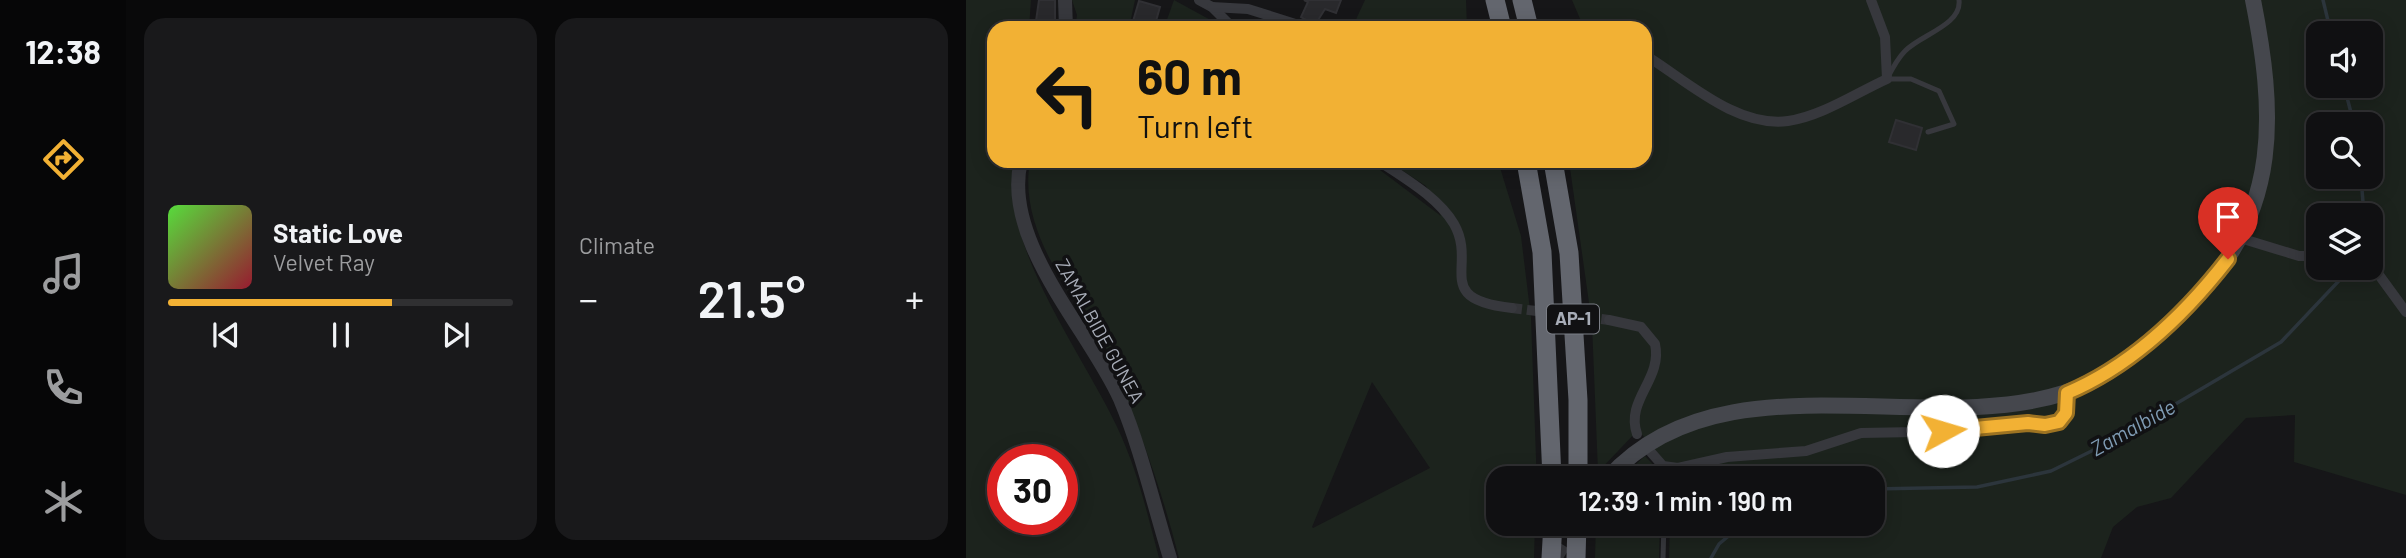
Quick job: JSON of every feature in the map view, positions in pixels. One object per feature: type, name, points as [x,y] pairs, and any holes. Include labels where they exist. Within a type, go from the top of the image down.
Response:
[{"type":"highway","points":[[1495,0],[1500,21]]},
{"type":"highway","points":[[1522,0],[1527,21]]},
{"type":"highway","name":"AP-1","points":[[1527,168],[1542,252],[1551,466]]},
{"type":"highway","name":"AP-1","points":[[1554,168],[1569,253],[1578,400],[1578,466]]},
{"type":"highway","points":[[1551,558],[1552,536]]},
{"type":"highway","points":[[1576,558],[1577,536]]},
{"type":"main road","points":[[1621,466],[1641,448],[1662,435],[1724,413],[1782,409],[2009,405],[2067,393],[2120,363],[2169,324],[2205,288],[2240,238],[2259,188],[2269,135],[2267,79],[2253,0]]},
{"type":"street","points":[[1065,0],[1066,21]]},
{"type":"street","points":[[1199,0],[1212,6],[1248,9],[1286,21]]},
{"type":"street","points":[[1652,59],[1738,113],[1773,121],[1802,117],[1887,79],[1885,37],[1871,0]]},
{"type":"street","points":[[1212,6],[1226,21]]},
{"type":"street","name":"ZAMALBIDE GUNEA","points":[[1021,168],[1019,191],[1035,251],[1119,399],[1170,558]]},
{"type":"street","points":[[1390,168],[1450,218],[1459,241],[1460,280],[1471,296],[1489,306],[1512,308]]},
{"type":"street","points":[[2240,238],[2306,256]]},
{"type":"street","points":[[2383,280],[2406,312]]},
{"type":"street","points":[[1609,320],[1641,327],[1655,344],[1657,364],[1634,415],[1637,434]]},
{"type":"street","points":[[1649,450],[1664,469],[1727,457],[1807,451],[1861,433],[1916,432],[2028,423],[2045,425],[2059,422],[2066,413],[2067,393]]},
{"type":"lane","points":[[1887,79],[1906,50],[1951,20],[1957,13],[1959,0]]},
{"type":"lane","points":[[1887,79],[1911,79],[1939,91],[1954,124],[1928,132]]},
{"type":"lane","points":[[1663,558],[1664,536]]},
{"type":"shaded area","points":[[966,0],[1031,0],[1030,21],[987,21],[987,168],[1015,168],[1013,194],[1020,230],[1033,267],[1051,306],[1111,414],[1140,487],[1159,558],[966,558]]},
{"type":"shaded area","points":[[1072,0],[1135,0],[1130,21],[1076,21]]},
{"type":"shaded area","points":[[1174,0],[1212,21],[1166,21]]},
{"type":"shaded area","points":[[1365,0],[1466,0],[1467,21],[1355,21]]},
{"type":"shaded area","points":[[1572,0],[2406,0],[2406,495],[2294,462],[2295,415],[2246,418],[2171,498],[2137,507],[2113,527],[2101,558],[1669,558],[1670,536],[1885,536],[1885,466],[1669,466],[1638,430],[1604,466],[1598,466],[1592,324],[1570,168],[1652,168],[1652,21],[1581,21]]},
{"type":"shaded area","points":[[1030,168],[1377,168],[1441,216],[1426,186],[1399,168],[1500,168],[1521,236],[1531,318],[1536,466],[1486,466],[1486,536],[1535,536],[1534,558],[1179,558],[1157,483],[1130,409],[1109,361],[1041,241],[1028,189]],"holes":[[[1372,382],[1430,468],[1312,527]]]},
{"type":"shaded area","points":[[1645,456],[1654,466],[1634,466]]},
{"type":"shaded area","points":[[1596,536],[1660,536],[1659,558],[1595,558]]},
{"type":"building","points":[[1039,0],[1055,0],[1055,21],[1036,21]]},
{"type":"building","points":[[1304,0],[1341,0],[1336,13],[1325,9],[1318,21],[1308,21],[1301,17],[1308,2]]},
{"type":"building","points":[[1139,1],[1160,7],[1156,21],[1133,21]]},
{"type":"building","points":[[1896,120],[1922,128],[1916,150],[1889,142]]},
{"type":"waterway","name":"Zamalbide","points":[[2323,0],[2328,21]]},
{"type":"waterway","name":"Zamalbide","points":[[2347,98],[2351,112]]},
{"type":"waterway","name":"Zamalbide","points":[[2362,189],[2363,203]]},
{"type":"waterway","name":"Zamalbide","points":[[1885,489],[1977,487],[2051,471],[2116,439],[2281,342],[2340,280]]},
{"type":"waterway","name":"Zamalbide","points":[[1711,558],[1719,544],[1729,536]]},
{"type":"tunnel","points":[[1512,308],[1609,320]]},
{"type":"tunnel","points":[[1554,558],[1568,536]]},
{"type":"route","points":[[1943,431],[2059,422],[2066,413],[2067,393],[2120,363],[2169,324],[2205,288],[2228,259]]}]
